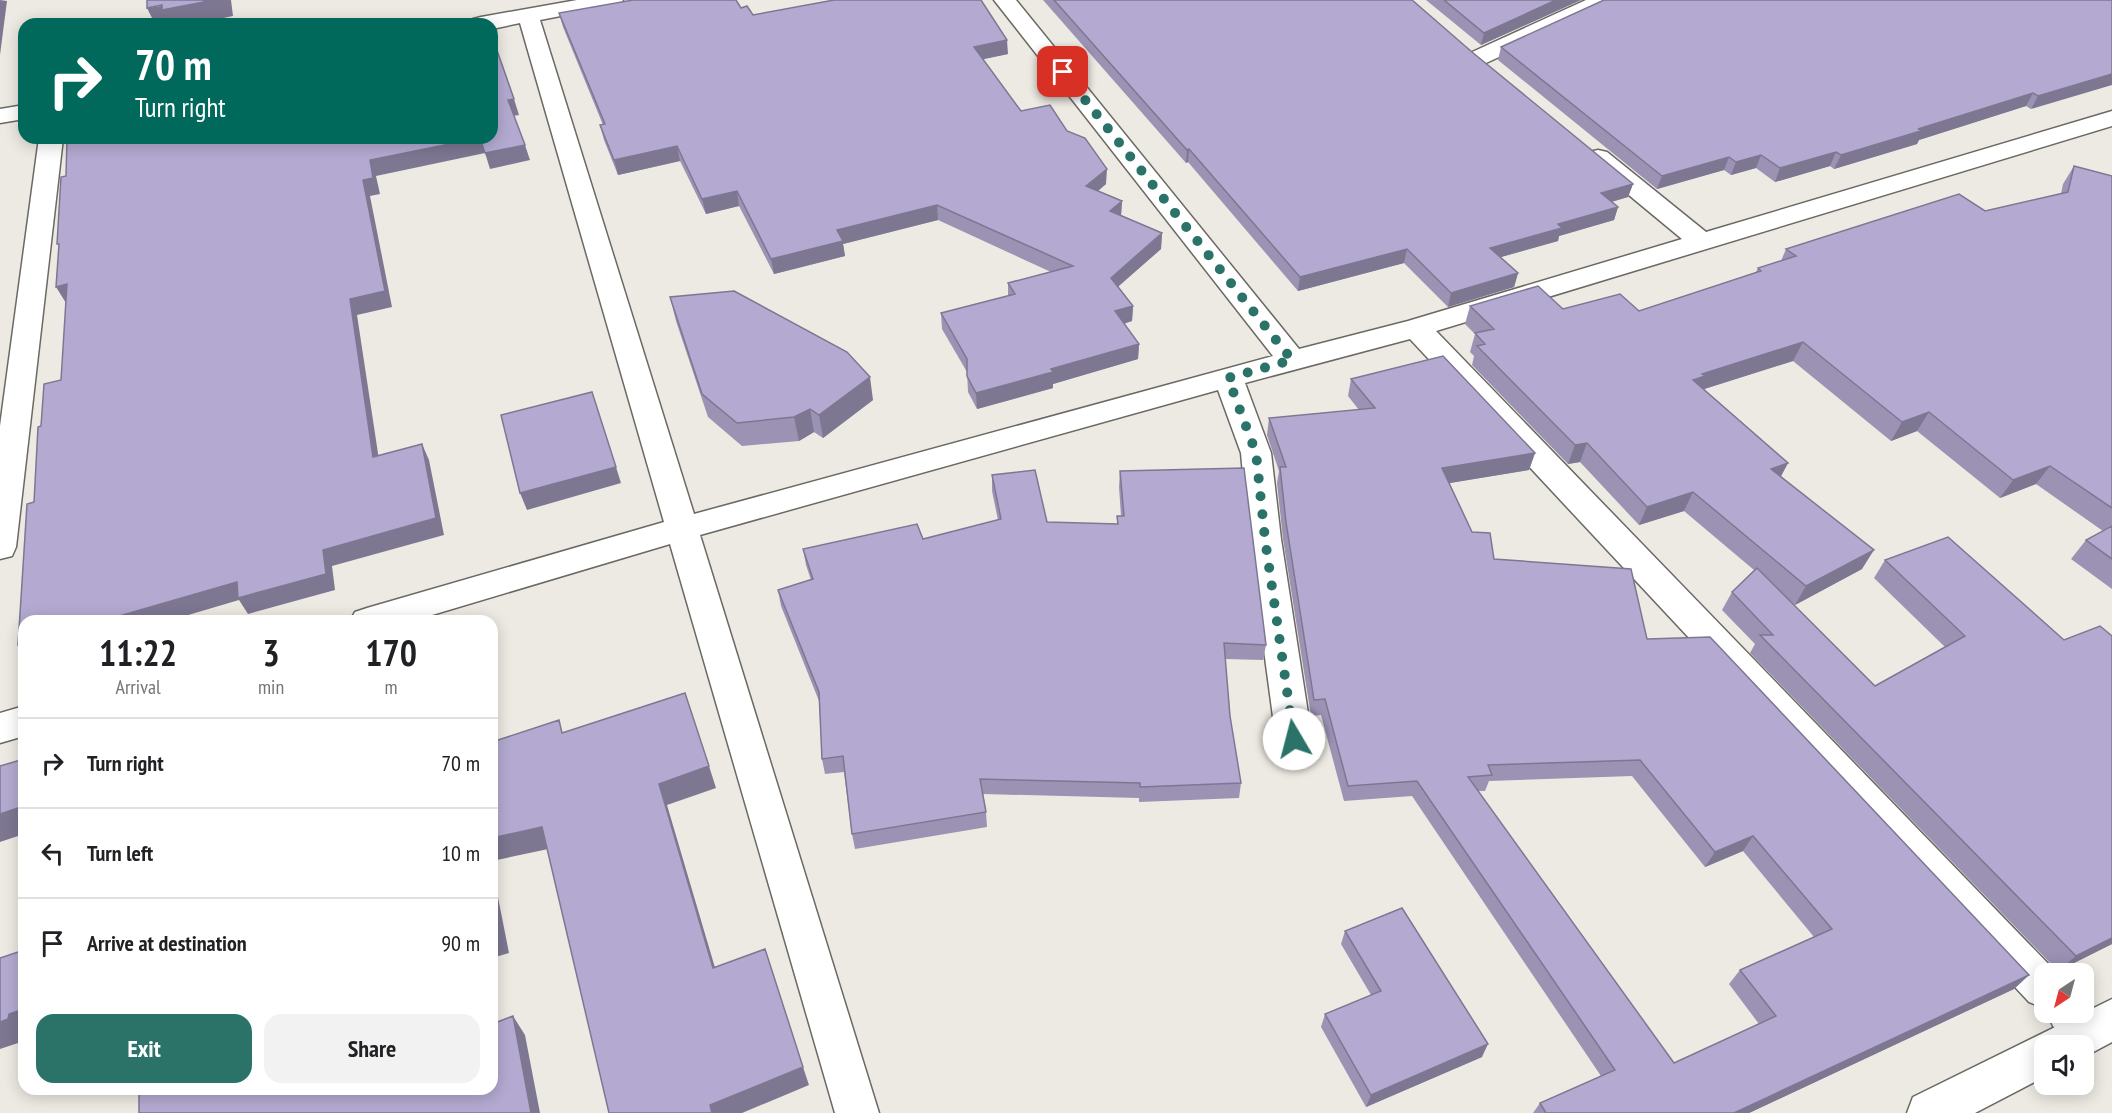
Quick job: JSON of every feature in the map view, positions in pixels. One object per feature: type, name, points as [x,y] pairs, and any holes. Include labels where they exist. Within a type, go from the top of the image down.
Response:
[{"type":"street","points":[[498,21],[612,0]]},
{"type":"street","points":[[1005,0],[1292,360]]},
{"type":"street","points":[[1479,58],[1604,0]]},
{"type":"street","points":[[528,15],[857,1113]]},
{"type":"street","points":[[0,116],[18,113]]},
{"type":"street","points":[[388,615],[681,530],[1292,360],[1416,328],[2112,118]]},
{"type":"street","points":[[0,547],[50,144]]},
{"type":"street","points":[[1585,146],[1701,241]]},
{"type":"street","points":[[1416,328],[2034,977]]},
{"type":"street","points":[[1228,378],[1256,453],[1265,539],[1294,739]]},
{"type":"street","points":[[0,728],[18,723]]},
{"type":"street","points":[[1929,1113],[2034,1059]]},
{"type":"building","points":[[147,0],[204,0],[204,2],[162,10],[162,5],[147,8]]},
{"type":"building","points":[[633,0],[736,0],[741,8],[747,6],[753,15],[834,0],[981,0],[1007,40],[974,47],[1021,111],[1050,105],[1067,131],[1085,138],[1107,169],[1086,186],[1122,201],[1110,211],[1162,233],[1111,278],[1133,306],[1115,311],[1139,344],[1051,369],[1053,372],[976,393],[967,376],[967,359],[941,313],[1015,294],[1008,283],[1073,266],[937,205],[837,230],[843,241],[771,259],[737,191],[702,199],[677,146],[614,160],[600,125],[605,124],[559,13]]},
{"type":"building","points":[[1054,0],[1412,0],[1633,184],[1601,193],[1618,207],[1558,224],[1562,228],[1490,248],[1518,273],[1451,293],[1407,249],[1300,277],[1189,149],[1187,150]]},
{"type":"building","points":[[1444,0],[1556,0],[1484,33]]},
{"type":"building","points":[[1604,0],[2112,0],[2112,74],[2038,96],[2033,93],[1841,155],[1836,152],[1780,168],[1761,155],[1736,162],[1729,157],[1662,176],[1501,47]]},
{"type":"building","points":[[498,53],[514,99],[508,100],[525,145],[485,153],[482,144],[498,144]]},
{"type":"building","points":[[67,144],[449,144],[370,160],[373,178],[363,180],[385,291],[350,299],[373,457],[422,444],[436,518],[323,550],[326,574],[238,598],[237,582],[123,615],[20,615],[27,504],[34,502],[38,427],[41,426],[44,384],[61,380],[67,284],[56,287],[59,244],[57,244],[61,177],[66,176]]},
{"type":"building","points":[[2074,166],[2112,176],[2112,508],[2050,466],[2013,480],[1929,412],[1902,422],[1803,342],[1702,374],[1705,376],[1693,380],[1788,463],[1771,469],[1874,550],[1806,586],[1693,492],[1647,507],[1587,443],[1575,445],[1477,346],[1485,344],[1475,333],[1494,329],[1470,306],[1538,286],[1563,309],[1620,294],[1639,311],[1761,271],[1758,268],[1796,256],[1786,249],[1959,194],[1985,211],[2068,192]]},
{"type":"building","points":[[734,291],[847,352],[870,377],[819,415],[810,409],[794,417],[737,423],[702,394],[670,297]]},
{"type":"building","points":[[1443,356],[1535,453],[1442,468],[1472,532],[1490,533],[1494,559],[1631,569],[1647,639],[1710,637],[2029,975],[1734,1113],[1546,1113],[1540,1103],[1615,1070],[1417,781],[1348,786],[1325,699],[1314,700],[1286,522],[1280,467],[1286,467],[1269,418],[1375,408],[1351,379]],"holes":[[[1640,760],[1715,852],[1753,836],[1832,929],[1740,970],[1776,1016],[1674,1063],[1468,777],[1492,775],[1488,765]]]},
{"type":"building","points":[[592,392],[616,467],[520,493],[501,415]]},
{"type":"building","points":[[1244,468],[1266,645],[1224,643],[1230,716],[1241,783],[1140,787],[1140,783],[980,779],[986,812],[852,834],[843,756],[822,759],[819,692],[778,590],[813,579],[803,549],[917,524],[923,539],[1001,519],[992,475],[1035,470],[1047,522],[1118,524],[1117,516],[1124,516],[1120,471]]},
{"type":"building","points":[[2112,526],[2112,559],[2086,540]]},
{"type":"building","points":[[1948,537],[2064,640],[2100,626],[2112,636],[2112,938],[2076,956],[1760,635],[1773,635],[1732,592],[1757,568],[1875,686],[1965,636],[1885,560]]},
{"type":"building","points":[[685,693],[709,766],[659,784],[713,968],[765,949],[803,1067],[710,1105],[712,1113],[609,1113],[542,827],[498,837],[498,740],[559,720],[562,733]]},
{"type":"building","points":[[18,761],[18,808],[0,814],[0,766]]},
{"type":"building","points":[[1402,908],[1488,1044],[1371,1095],[1325,1014],[1381,991],[1345,931]]},
{"type":"building","points":[[18,952],[18,1011],[9,1014],[8,1019],[0,1022],[0,958]]},
{"type":"building","points":[[513,1016],[531,1113],[139,1113],[139,1095],[498,1095],[498,1022]]},
{"type":"route","points":[[1063,72],[1292,360],[1228,378],[1256,453],[1265,539],[1294,739]]}]
